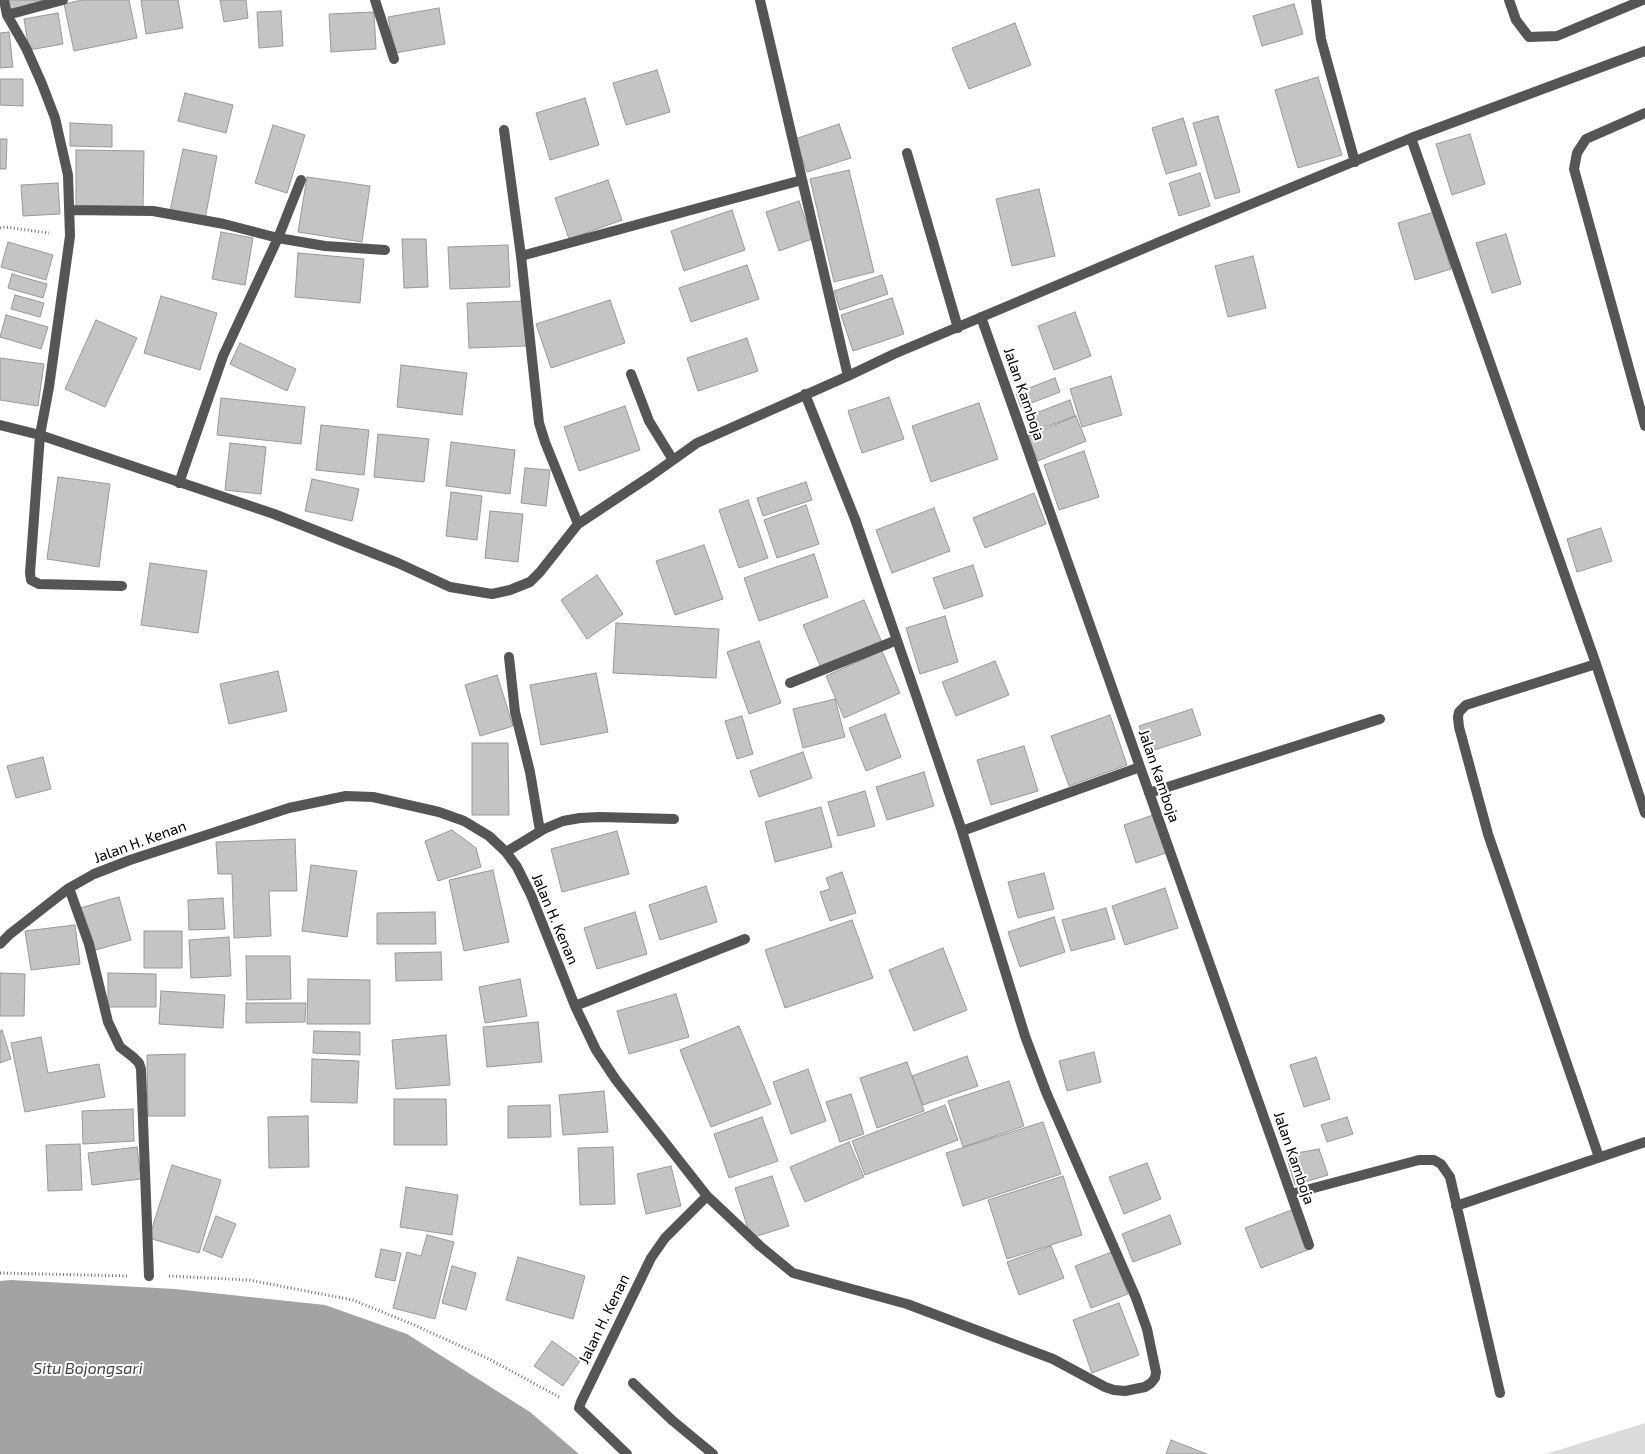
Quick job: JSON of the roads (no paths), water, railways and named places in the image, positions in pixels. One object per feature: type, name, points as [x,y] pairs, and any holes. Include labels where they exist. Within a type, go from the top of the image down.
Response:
[{"type":"street","points":[[4,0],[7,15],[26,48],[55,118],[68,175],[70,236],[50,387],[40,435],[31,580],[39,584],[122,586]]},
{"type":"street","points":[[7,15],[63,0]]},
{"type":"street","points":[[375,0],[394,60]]},
{"type":"street","points":[[760,0],[848,376]]},
{"type":"street","points":[[1316,0],[1321,39],[1355,162]]},
{"type":"street","points":[[1508,0],[1516,20],[1529,37],[1556,36],[1643,0]]},
{"type":"street","points":[[0,425],[40,435],[274,514],[398,563],[450,588],[492,594],[510,590],[530,582],[578,524],[652,476],[697,443],[894,354],[1164,240],[1411,138],[1645,51]]},
{"type":"street","points":[[1645,113],[1586,139],[1577,153],[1574,169],[1645,426]]},
{"type":"street","points":[[504,130],[521,256],[538,423],[578,524]]},
{"type":"street","points":[[1411,138],[1596,664],[1645,813]]},
{"type":"street","points":[[906,153],[958,328]]},
{"type":"street","points":[[179,482],[223,356],[278,238],[300,180]]},
{"type":"street","points":[[521,256],[802,180]]},
{"type":"street","points":[[69,210],[154,211],[224,224],[278,238],[325,246],[385,250]]},
{"type":"street","name":"Jalan Kamboja","points":[[980,317],[1309,1245]]},
{"type":"street","points":[[631,374],[650,421],[673,460]]},
{"type":"street","points":[[707,1196],[760,1246],[793,1273],[908,1304],[1053,1359],[1105,1388],[1126,1391],[1145,1387],[1155,1378],[1156,1372],[1147,1329],[1136,1298],[1046,1092],[1025,1036],[962,831],[897,640],[855,519],[805,394]]},
{"type":"street","points":[[790,683],[897,640]]},
{"type":"street","points":[[509,657],[515,712],[530,772],[540,831]]},
{"type":"street","points":[[1596,664],[1466,705],[1459,712],[1458,717],[1459,727],[1488,834],[1599,1158]]},
{"type":"street","points":[[1149,794],[1380,719]]},
{"type":"street","points":[[962,831],[1140,767]]},
{"type":"street","name":"Jalan H. Kenan","points":[[0,944],[10,934],[70,888],[94,874],[257,817],[296,806],[346,796],[374,797],[438,812],[464,821],[489,836],[506,852],[517,867],[531,895],[575,1006],[596,1050],[616,1080],[707,1196],[665,1238],[651,1258],[579,1408],[627,1454]]},
{"type":"street","points":[[506,852],[540,831],[563,821],[600,816],[674,820]]},
{"type":"street","points":[[70,888],[89,944],[108,1022],[120,1047],[141,1068],[149,1276]]},
{"type":"street","points":[[575,1006],[745,939]]},
{"type":"street","points":[[1456,1206],[1645,1142]]},
{"type":"street","points":[[1291,1194],[1419,1160],[1434,1160],[1441,1164],[1450,1177],[1500,1393]]},
{"type":"street","points":[[633,1383],[673,1422],[713,1454]]},
{"type":"water","name":"Situ Bojongsari","points":[[11,1280],[175,1289],[325,1305],[407,1334],[530,1412],[579,1454],[0,1454],[0,1281]]}]
